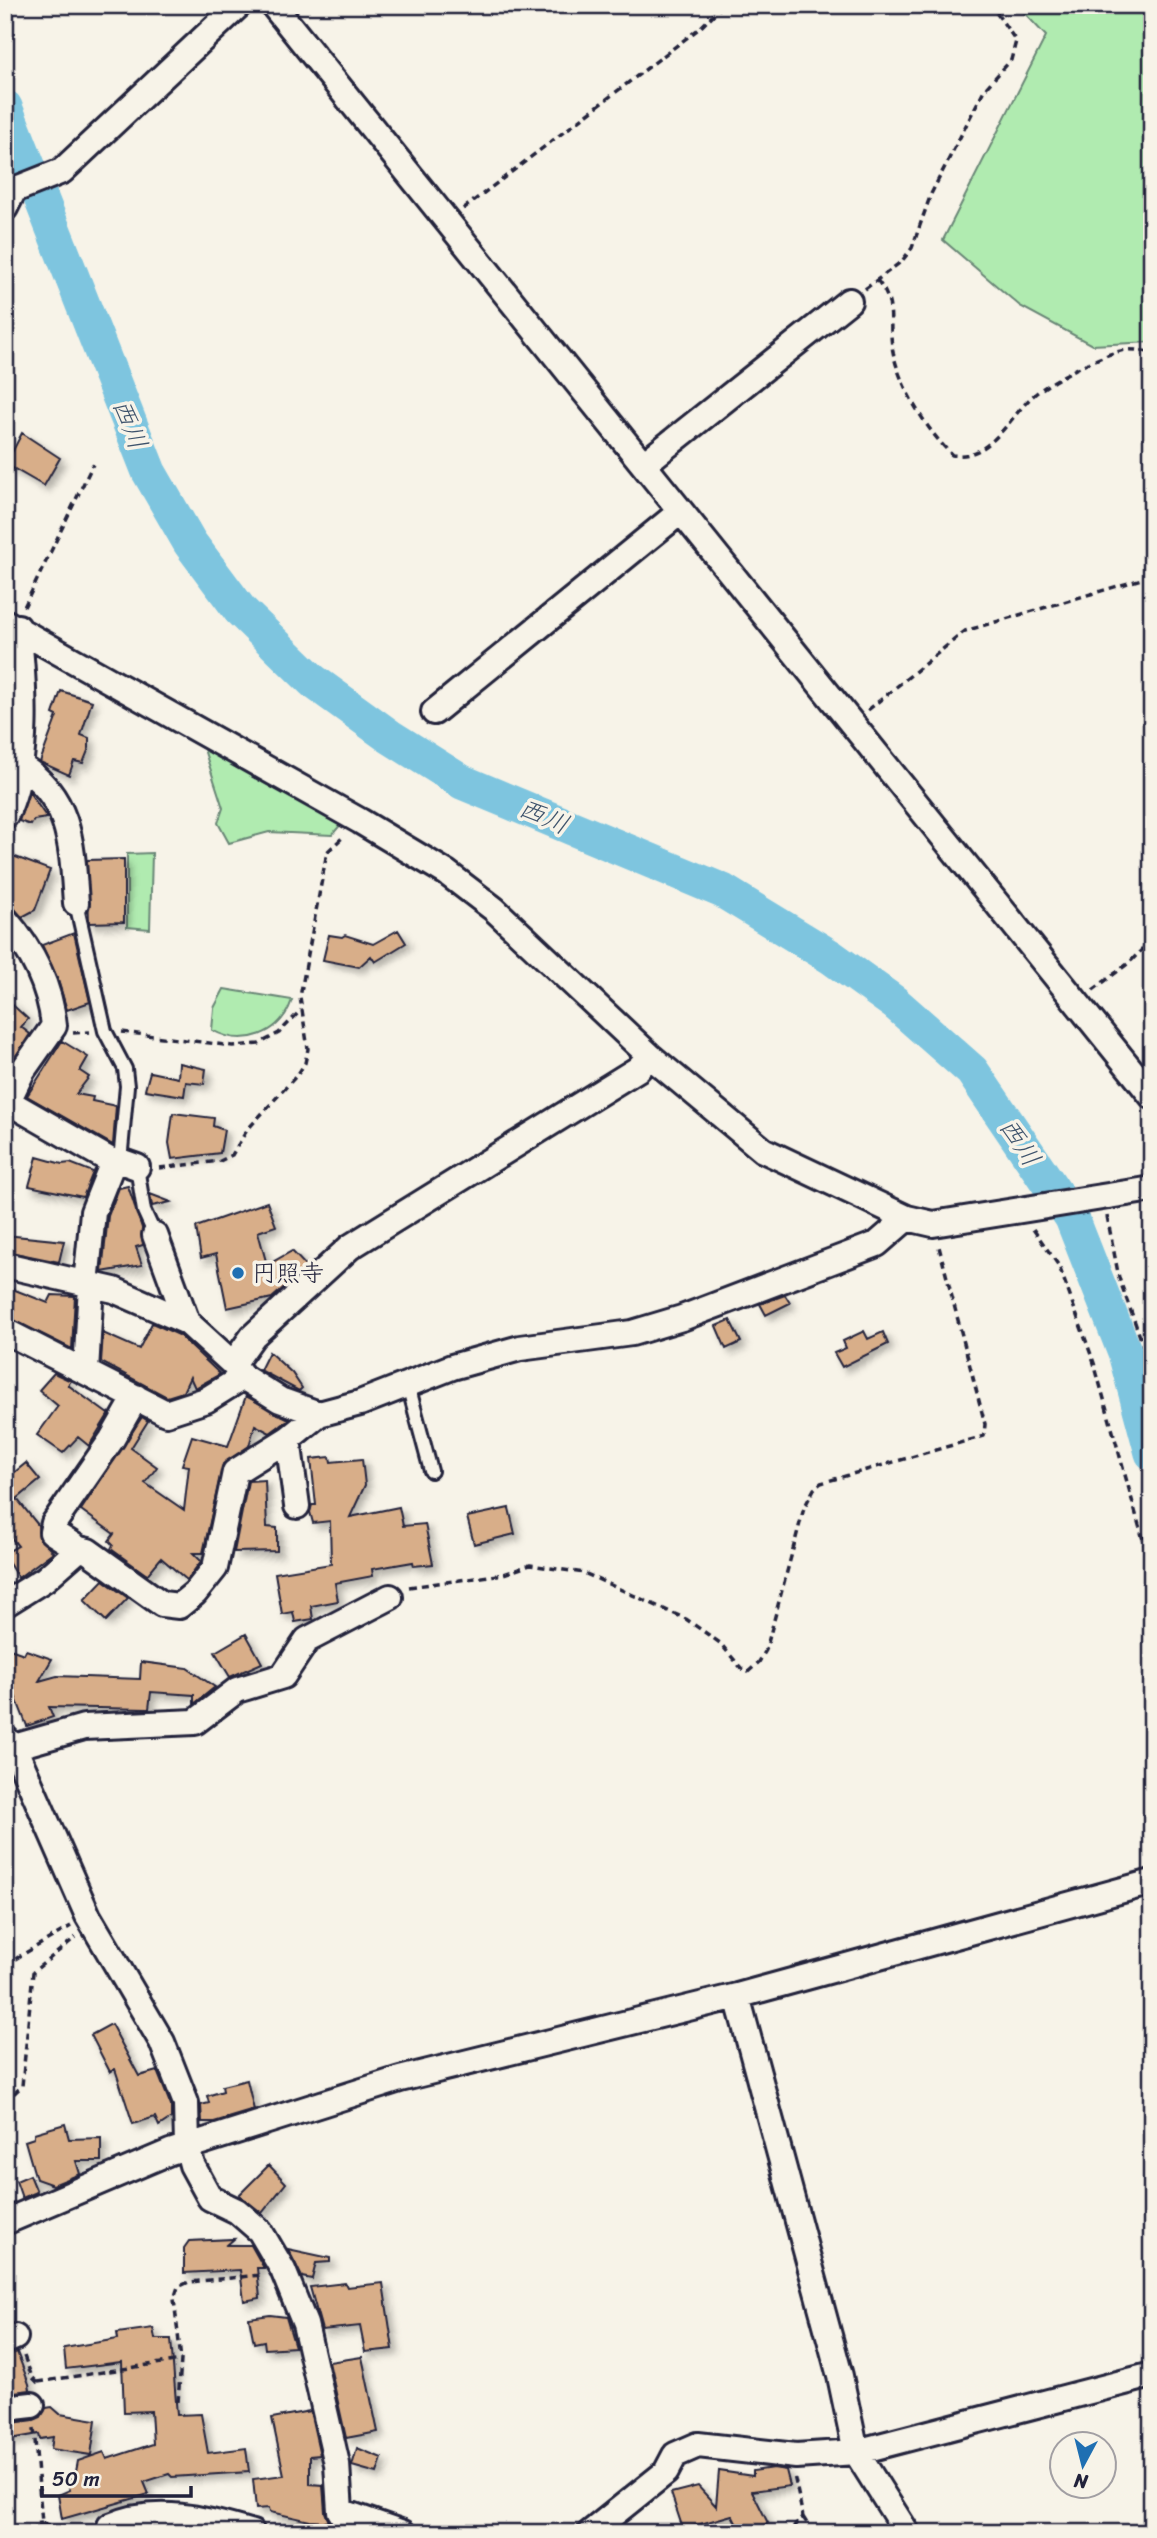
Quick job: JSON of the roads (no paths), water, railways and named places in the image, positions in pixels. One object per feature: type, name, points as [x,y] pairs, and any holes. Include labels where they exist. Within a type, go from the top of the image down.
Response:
[{"type":"street","points":[[10,199],[62,171],[239,5]]},
{"type":"street","points":[[273,5],[1152,1096]]},
{"type":"street","points":[[643,464],[849,301]]},
{"type":"street","points":[[433,712],[680,512]]},
{"type":"street","points":[[5,816],[12,803],[19,765],[23,696],[12,625]]},
{"type":"street","points":[[12,625],[447,873],[494,909],[650,1056],[764,1150],[907,1218],[933,1224],[1152,1189]]},
{"type":"street","points":[[19,765],[38,777],[65,821],[71,843],[76,903]]},
{"type":"street","points":[[5,919],[27,944],[52,1007],[54,1026],[23,1070],[7,1101],[123,1163],[93,1212],[86,1370]]},
{"type":"street","points":[[5,1331],[166,1413],[206,1400],[238,1371],[254,1336],[350,1247],[638,1069],[650,1056]]},
{"type":"street","points":[[136,1397],[112,1439],[54,1523],[52,1532],[79,1549],[88,1551],[162,1604],[179,1606],[195,1593],[215,1568],[235,1472],[289,1440],[319,1414],[408,1385],[452,1367],[520,1348],[632,1333],[682,1318],[877,1244],[907,1218]]},
{"type":"street","points":[[155,1235],[187,1322]]},
{"type":"street","points":[[5,1265],[114,1290],[187,1322],[238,1371],[288,1403],[319,1414]]},
{"type":"street","points":[[289,1440],[297,1506]]},
{"type":"street","points":[[5,1604],[46,1579],[79,1549]]},
{"type":"street","points":[[353,2533],[340,2511],[337,2464],[305,2324],[284,2270],[260,2231],[237,2211],[211,2198],[192,2165],[187,2146],[186,2103],[162,2042],[85,1918],[10,1742],[84,1727],[195,1722],[237,1690],[283,1676],[307,1640],[390,1597]]},
{"type":"street","points":[[5,2222],[187,2146],[400,2079],[737,1996],[1152,1882]]},
{"type":"street","points":[[737,1996],[840,2376],[856,2452],[907,2533]]},
{"type":"street","points":[[603,2528],[666,2472],[675,2455],[698,2445],[796,2456],[856,2452],[1152,2375]]},
{"type":"street","points":[[5,2408],[35,2394]]},
{"type":"street","points":[[340,2511],[403,2533]]},
{"type":"street","points":[[109,2529],[133,2516],[161,2514],[252,2533]]},
{"type":"lane","points":[[76,903],[105,1031],[125,1069],[127,1086],[123,1163],[155,1235]]},
{"type":"lane","points":[[408,1385],[431,1471]]},
{"type":"waterway","name":"西川","points":[[5,107],[149,472],[190,543],[240,610],[313,681],[389,736],[462,782],[723,891],[831,957],[895,1003],[972,1071],[1072,1218],[1125,1353],[1152,1453]]},
{"type":"place","name":"円照寺","points":[[238,1273]]}]
